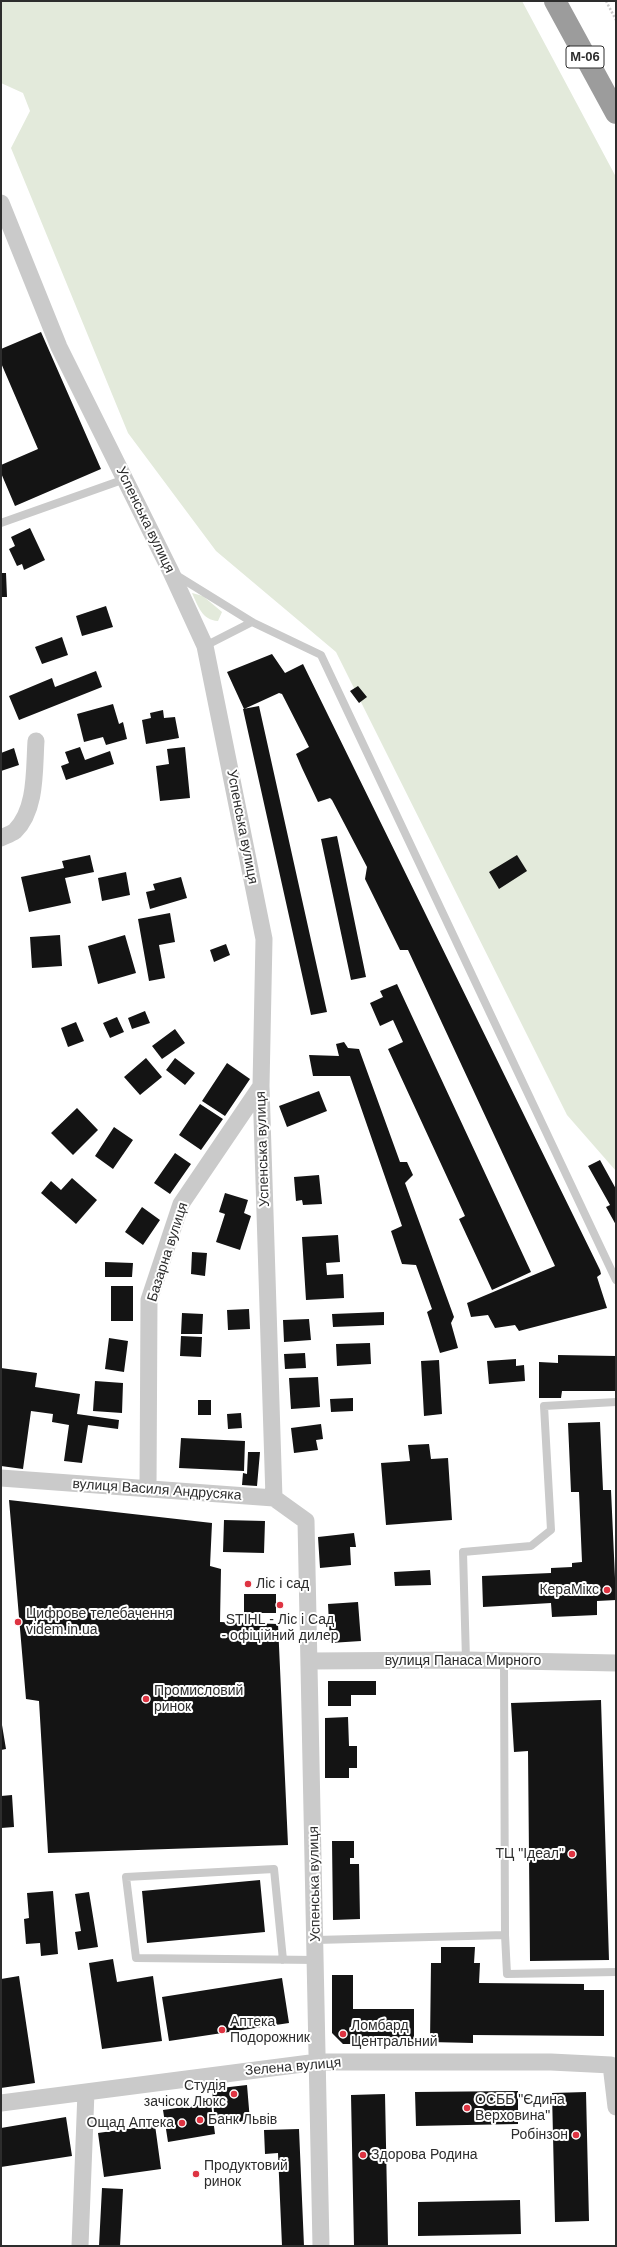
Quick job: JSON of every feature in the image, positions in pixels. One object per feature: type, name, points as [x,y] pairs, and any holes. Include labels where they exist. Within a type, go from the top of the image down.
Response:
[{"type":"highway","name":"М-06","points":[[554,1],[616,113]]},
{"type":"street","name":"Успенська вулиця","points":[[1,202],[59,347],[171,572],[205,646],[264,939],[260,1086],[274,1498],[306,1521],[316,1940],[321,2246]]},
{"type":"street","points":[[1,838],[15,831],[25,814],[32,792],[36,741]]},
{"type":"street","name":"Базарна вулиця","points":[[148,1489],[150,1300],[181,1204],[260,1086]]},
{"type":"street","name":"вулиця Василя Андрусяка","points":[[1,1478],[274,1498]]},
{"type":"street","name":"вулиця Панаса Мирного","points":[[310,1661],[466,1660],[616,1663]]},
{"type":"street","points":[[613,2061],[616,2107]]},
{"type":"street","name":"Зелена вулиця","points":[[1,2103],[318,2062],[613,2061]]},
{"type":"street","points":[[80,2246],[86,2092]]},
{"type":"lane","points":[[1,523],[125,478]]},
{"type":"lane","points":[[171,572],[252,622],[320,655],[616,1280]]},
{"type":"lane","points":[[205,646],[252,622]]},
{"type":"lane","points":[[466,1660],[463,1552],[531,1546],[551,1530],[544,1406],[616,1402]]},
{"type":"lane","points":[[504,1661],[505,1935],[507,1974],[616,1972]]},
{"type":"lane","points":[[283,1960],[274,1869],[126,1877],[136,1958],[283,1960],[316,1960]]},
{"type":"lane","points":[[316,1940],[505,1935]]},
{"type":"path","points":[[606,1],[616,20]]},
{"type":"green space","points":[[1,1],[522,1],[616,177],[616,1171],[567,1115],[336,652],[216,551],[128,433],[11,148],[30,111],[23,93],[1,83]]},
{"type":"green space","points":[[192,593],[203,596],[222,612],[218,621],[208,618],[201,612]]},
{"type":"building","points":[[41,332],[101,469],[15,506],[1,473],[1,465],[38,449],[1,363],[1,349]]},
{"type":"building","points":[[30,528],[45,560],[24,570],[22,564],[17,566],[9,549],[15,546],[11,537]]},
{"type":"building","points":[[1,573],[6,573],[7,597],[1,597]]},
{"type":"building","points":[[106,606],[113,627],[82,636],[76,616]]},
{"type":"building","points":[[62,637],[68,655],[42,664],[35,647]]},
{"type":"building","points":[[272,654],[285,673],[303,664],[600,1270],[601,1274],[597,1277],[607,1308],[519,1331],[515,1325],[495,1328],[488,1315],[471,1317],[467,1303],[555,1266],[408,950],[400,950],[365,879],[367,867],[332,800],[330,798],[318,802],[296,754],[309,747],[282,694],[279,693],[244,709],[227,672]]},
{"type":"building","points":[[96,671],[102,687],[19,720],[9,696],[52,678],[55,687]]},
{"type":"building","points":[[358,686],[367,697],[359,703],[350,691]]},
{"type":"building","points":[[113,704],[119,724],[123,722],[127,739],[106,745],[103,737],[84,742],[77,714]]},
{"type":"building","points":[[259,706],[327,1012],[311,1015],[243,709]]},
{"type":"building","points":[[163,710],[164,718],[175,717],[179,738],[146,744],[142,720],[151,718],[150,713]]},
{"type":"building","points":[[80,747],[85,760],[110,751],[114,764],[66,780],[61,766],[69,763],[65,752]]},
{"type":"building","points":[[185,747],[190,798],[160,801],[156,766],[169,764],[167,749]]},
{"type":"building","points":[[14,748],[19,765],[1,771],[1,753]]},
{"type":"building","points":[[337,836],[366,977],[351,980],[321,839]]},
{"type":"building","points":[[90,855],[94,872],[65,878],[71,903],[29,912],[21,877],[64,868],[62,861]]},
{"type":"building","points":[[517,855],[527,871],[499,889],[489,872]]},
{"type":"building","points":[[126,872],[130,895],[102,901],[98,878]]},
{"type":"building","points":[[181,877],[187,898],[150,909],[146,892],[155,890],[153,884]]},
{"type":"building","points":[[170,913],[175,942],[159,945],[165,978],[149,981],[138,919]]},
{"type":"building","points":[[60,935],[62,966],[32,968],[30,937]]},
{"type":"building","points":[[125,935],[136,973],[98,984],[88,946]]},
{"type":"building","points":[[226,944],[230,955],[214,962],[210,950]]},
{"type":"building","points":[[397,984],[531,1272],[492,1290],[459,1219],[465,1216],[388,1049],[403,1042],[393,1020],[380,1026],[370,1003],[383,997],[380,991]]},
{"type":"building","points":[[145,1011],[150,1023],[132,1029],[128,1018]]},
{"type":"building","points":[[117,1017],[124,1032],[110,1038],[103,1023]]},
{"type":"building","points":[[76,1022],[84,1041],[68,1047],[61,1028]]},
{"type":"building","points":[[175,1029],[185,1043],[162,1059],[152,1046]]},
{"type":"building","points":[[344,1042],[348,1048],[359,1049],[400,1162],[407,1162],[413,1175],[405,1183],[454,1317],[451,1323],[458,1348],[440,1353],[427,1312],[432,1309],[416,1265],[402,1264],[391,1231],[402,1226],[350,1076],[313,1076],[309,1055],[339,1056],[336,1044]]},
{"type":"building","points":[[146,1058],[162,1077],[140,1095],[124,1077]]},
{"type":"building","points":[[175,1058],[195,1073],[185,1085],[166,1070]]},
{"type":"building","points":[[227,1063],[250,1079],[225,1116],[202,1101]]},
{"type":"building","points":[[319,1091],[327,1111],[287,1127],[279,1106]]},
{"type":"building","points":[[200,1104],[223,1119],[201,1150],[179,1135]]},
{"type":"building","points":[[77,1108],[98,1130],[73,1155],[51,1133]]},
{"type":"building","points":[[114,1127],[133,1140],[113,1169],[95,1156]]},
{"type":"building","points":[[175,1153],[191,1164],[170,1194],[154,1183]]},
{"type":"building","points":[[600,1160],[616,1189],[616,1225],[606,1207],[610,1205],[588,1166]]},
{"type":"building","points":[[319,1175],[322,1204],[303,1205],[302,1200],[296,1201],[294,1177]]},
{"type":"building","points":[[72,1178],[97,1200],[76,1224],[41,1193],[51,1181],[61,1190]]},
{"type":"building","points":[[225,1193],[248,1200],[244,1213],[251,1216],[240,1250],[216,1242],[225,1214],[219,1212]]},
{"type":"building","points":[[142,1207],[160,1220],[143,1245],[125,1232]]},
{"type":"building","points":[[338,1235],[340,1262],[326,1263],[327,1275],[343,1274],[344,1298],[306,1300],[302,1237]]},
{"type":"building","points":[[192,1252],[207,1253],[205,1276],[191,1274]]},
{"type":"building","points":[[105,1262],[133,1263],[132,1277],[105,1277]]},
{"type":"building","points":[[111,1286],[133,1286],[133,1321],[111,1321]]},
{"type":"building","points":[[249,1309],[250,1329],[228,1330],[227,1310]]},
{"type":"building","points":[[384,1312],[384,1325],[333,1327],[332,1314]]},
{"type":"building","points":[[182,1313],[203,1314],[202,1334],[181,1334]]},
{"type":"building","points":[[309,1319],[311,1340],[284,1342],[283,1320]]},
{"type":"building","points":[[181,1336],[202,1337],[201,1357],[180,1356]]},
{"type":"building","points":[[109,1338],[128,1341],[124,1372],[105,1369]]},
{"type":"building","points":[[370,1343],[371,1364],[337,1366],[336,1344]]},
{"type":"building","points":[[305,1353],[306,1368],[285,1369],[284,1354]]},
{"type":"building","points":[[558,1355],[616,1356],[616,1391],[562,1391],[561,1398],[539,1398],[539,1362],[558,1363]]},
{"type":"building","points":[[516,1359],[516,1366],[524,1365],[525,1381],[489,1384],[487,1361]]},
{"type":"building","points":[[439,1360],[442,1414],[424,1416],[421,1361]]},
{"type":"building","points":[[1,1368],[37,1373],[35,1387],[80,1394],[77,1414],[119,1420],[118,1429],[88,1425],[82,1463],[64,1461],[69,1425],[52,1422],[53,1414],[31,1411],[23,1469],[1,1466]]},
{"type":"building","points":[[318,1377],[320,1407],[291,1409],[289,1378]]},
{"type":"building","points":[[95,1381],[123,1383],[122,1413],[93,1411]]},
{"type":"building","points":[[353,1398],[353,1411],[331,1412],[330,1399]]},
{"type":"building","points":[[198,1400],[211,1400],[211,1415],[198,1415]]},
{"type":"building","points":[[241,1413],[242,1428],[228,1429],[227,1414]]},
{"type":"building","points":[[600,1422],[603,1490],[611,1490],[616,1600],[597,1601],[597,1615],[552,1617],[551,1603],[483,1607],[482,1576],[551,1573],[551,1568],[572,1567],[572,1563],[582,1562],[579,1492],[571,1492],[568,1423]]},
{"type":"building","points":[[321,1424],[323,1439],[316,1440],[318,1450],[294,1453],[291,1428]]},
{"type":"building","points":[[181,1438],[245,1441],[244,1471],[179,1468]]},
{"type":"building","points":[[429,1444],[431,1459],[448,1458],[452,1520],[386,1525],[381,1463],[410,1461],[408,1445]]},
{"type":"building","points":[[248,1452],[260,1452],[257,1486],[242,1485],[243,1473],[247,1474]]},
{"type":"building","name":"Промисловий ринок","points":[[9,1500],[212,1523],[210,1566],[221,1569],[220,1622],[278,1624],[288,1845],[48,1853],[39,1701],[26,1699]]},
{"type":"building","points":[[224,1520],[265,1521],[264,1553],[223,1552]]},
{"type":"building","points":[[354,1533],[356,1547],[350,1547],[351,1565],[320,1568],[318,1537]]},
{"type":"building","points":[[430,1570],[431,1585],[395,1586],[394,1572]]},
{"type":"building","points":[[244,1594],[276,1594],[276,1613],[244,1613]]},
{"type":"building","points":[[358,1602],[361,1641],[330,1643],[328,1604]]},
{"type":"building","points":[[328,1681],[376,1681],[376,1695],[351,1695],[351,1706],[328,1706]]},
{"type":"building","points":[[601,1700],[609,1960],[530,1961],[528,1751],[514,1752],[511,1703]]},
{"type":"building","points":[[348,1717],[349,1746],[357,1746],[357,1768],[349,1768],[349,1778],[325,1778],[325,1718]]},
{"type":"building","points":[[1,1719],[6,1749],[1,1750]]},
{"type":"building","points":[[12,1795],[14,1827],[1,1828],[1,1796]]},
{"type":"building","points":[[332,1841],[354,1841],[354,1858],[350,1858],[350,1864],[359,1864],[360,1919],[333,1920]]},
{"type":"building","points":[[260,1880],[265,1932],[147,1943],[142,1891]]},
{"type":"building","points":[[53,1891],[58,1954],[41,1956],[40,1943],[26,1944],[24,1919],[29,1918],[27,1893]]},
{"type":"building","points":[[89,1892],[98,1947],[78,1950],[75,1932],[81,1931],[75,1894]]},
{"type":"building","points":[[441,1947],[475,1947],[474,1963],[480,1963],[479,1983],[584,1984],[584,1990],[604,1990],[604,2036],[473,2035],[473,2043],[430,2042],[431,1963],[441,1963]]},
{"type":"building","points":[[113,1959],[117,1982],[153,1976],[162,2041],[102,2049],[89,1963]]},
{"type":"building","points":[[332,1975],[353,1975],[353,2009],[414,2009],[414,2044],[343,2044],[332,2033]]},
{"type":"building","points":[[19,1976],[35,2083],[1,2088],[1,1979]]},
{"type":"building","points":[[282,1978],[289,2023],[169,2041],[162,1997]]},
{"type":"building","points":[[247,2085],[250,2121],[215,2124],[212,2089]]},
{"type":"building","name":"ОСББ \"Єдина Верховина\"","points":[[518,2091],[518,2124],[416,2126],[415,2092]]},
{"type":"building","points":[[586,2092],[589,2221],[555,2222],[552,2093]]},
{"type":"building","points":[[385,2094],[388,2246],[354,2246],[351,2095]]},
{"type":"building","points":[[211,2103],[215,2134],[168,2142],[163,2110]]},
{"type":"building","points":[[66,2117],[72,2156],[1,2167],[1,2128]]},
{"type":"building","points":[[155,2125],[161,2169],[104,2177],[98,2133]]},
{"type":"building","points":[[299,2129],[304,2246],[282,2246],[278,2153],[265,2154],[264,2130]]},
{"type":"building","points":[[102,2188],[123,2189],[120,2246],[99,2246]]},
{"type":"building","points":[[520,2200],[521,2234],[418,2236],[418,2202]]},
{"type":"place","name":"Ліс і сад","points":[[248,1584]]},
{"type":"place","name":"КераМікс","points":[[607,1590]]},
{"type":"place","name":"STIHL - Ліс і Сад - офіційний дилер","points":[[280,1605]]},
{"type":"place","name":"Цифрове телебачення videm.in.ua","points":[[18,1622]]},
{"type":"place","name":"Промисловий ринок","points":[[146,1699]]},
{"type":"place","name":"ТЦ \"Ідеал\"","points":[[572,1854]]},
{"type":"place","name":"Аптека Подорожник","points":[[222,2030]]},
{"type":"place","name":"Ломбард Центральний","points":[[343,2034]]},
{"type":"place","name":"Студія зачісок Люкс","points":[[234,2094]]},
{"type":"place","name":"ОСББ \"Єдина Верховина\"","points":[[467,2108]]},
{"type":"place","name":"Банк Львів","points":[[200,2120]]},
{"type":"place","name":"Ощад Аптека","points":[[182,2123]]},
{"type":"place","name":"Робінзон","points":[[576,2135]]},
{"type":"place","name":"Здорова Родина","points":[[363,2155]]},
{"type":"place","name":"Продуктовий ринок","points":[[196,2174]]}]
